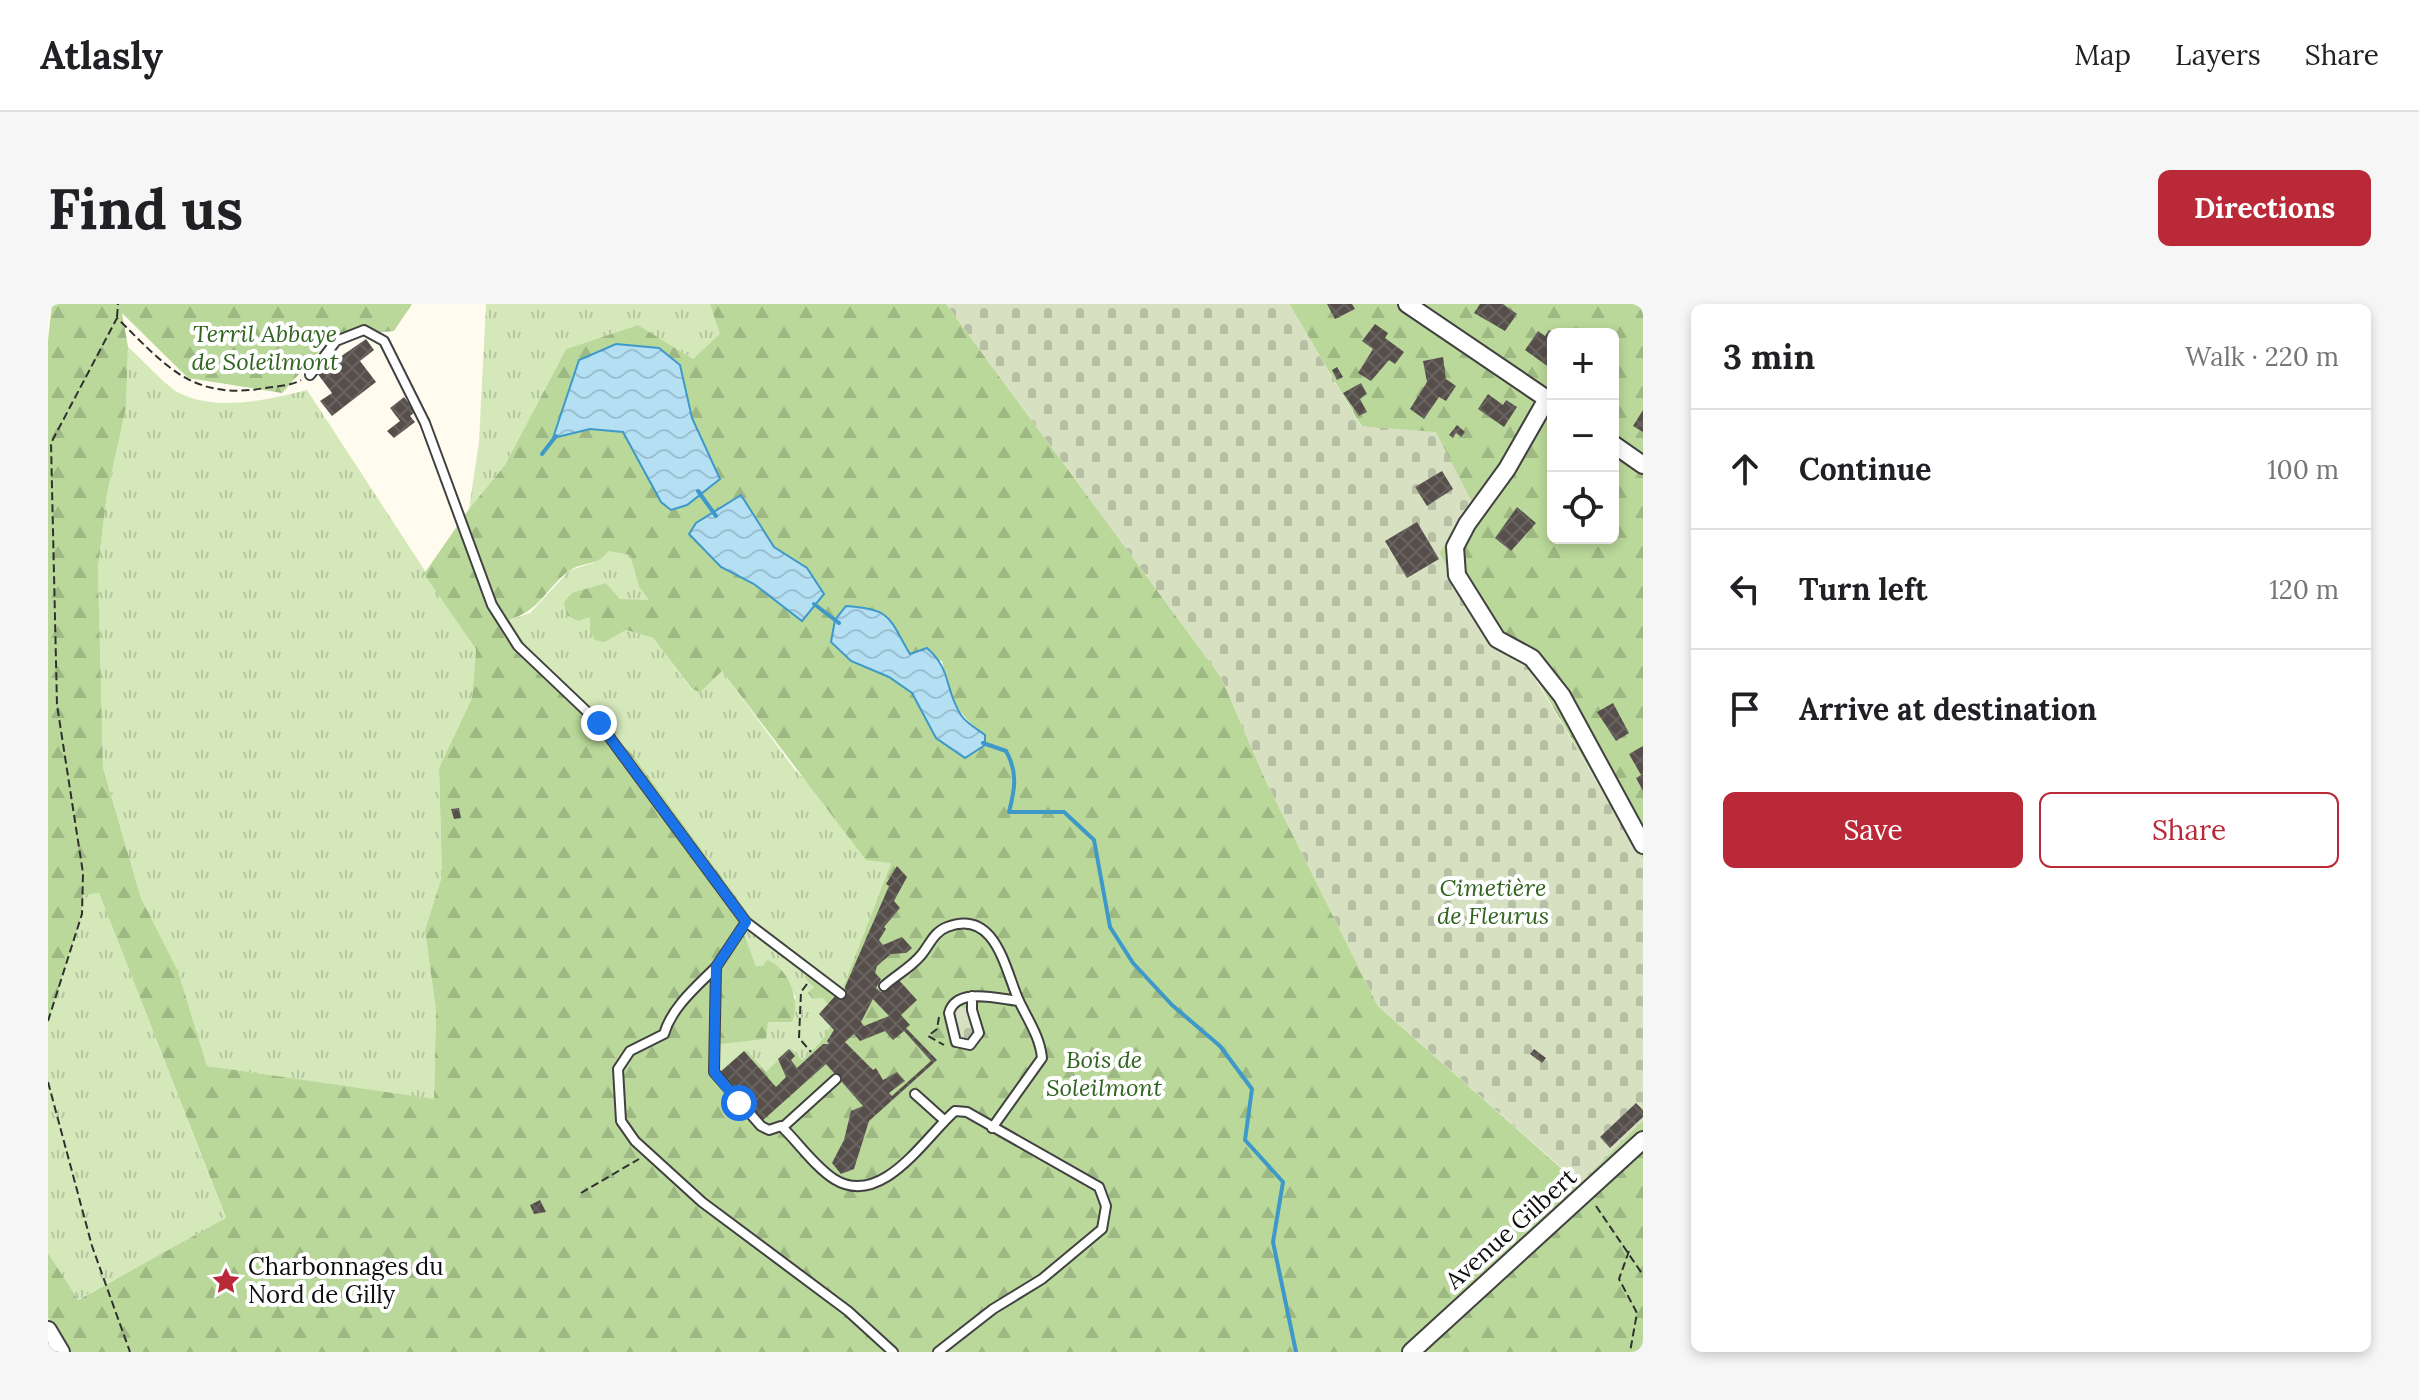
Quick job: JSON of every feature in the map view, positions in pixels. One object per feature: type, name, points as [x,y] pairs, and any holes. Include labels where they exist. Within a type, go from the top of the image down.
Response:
[{"type":"street","points":[[1407,304],[1549,400]]},
{"type":"street","points":[[1547,406],[1467,524],[1455,547],[1457,575],[1497,639],[1532,658],[1562,696],[1643,845]]},
{"type":"street","points":[[1619,448],[1643,465]]},
{"type":"street","name":"Avenue Gilbert","points":[[1411,1352],[1643,1140]]},
{"type":"street","points":[[48,1330],[61,1352]]},
{"type":"lane","points":[[310,375],[336,341],[364,330],[384,341],[425,423],[492,605],[518,646],[599,723],[746,922],[841,994]]},
{"type":"lane","points":[[746,922],[716,967],[668,1020],[664,1034],[630,1051],[618,1069],[621,1121],[702,1202],[848,1311],[893,1352]]},
{"type":"lane","points":[[884,986],[913,964],[939,931],[964,923],[990,935],[1002,950],[1019,1001],[1040,1043],[1042,1058],[992,1128]]},
{"type":"lane","points":[[716,967],[714,1072],[761,1126],[769,1130],[783,1127],[836,1079]]},
{"type":"lane","points":[[972,996],[972,1010],[979,1033],[970,1045],[956,1042],[950,1007],[962,998],[972,996],[1019,1001]]},
{"type":"lane","points":[[915,1094],[944,1120]]},
{"type":"lane","points":[[783,1127],[831,1177],[843,1183],[865,1185],[890,1174],[955,1111],[967,1112],[1099,1187],[1106,1206],[1102,1229],[1042,1279],[993,1309],[938,1352]]},
{"type":"path","points":[[48,1021],[82,914],[83,884],[57,705],[51,443],[117,318],[118,304]]},
{"type":"path","points":[[117,318],[184,381],[210,390],[247,392],[297,383],[310,375]]},
{"type":"path","points":[[811,1052],[799,1038],[801,992],[813,973]]},
{"type":"path","points":[[950,1007],[940,1014],[937,1029],[928,1036],[947,1046],[956,1042]]},
{"type":"path","points":[[48,1082],[92,1246],[130,1352]]},
{"type":"path","points":[[581,1193],[650,1152]]},
{"type":"path","points":[[1587,1193],[1643,1275]]},
{"type":"path","points":[[1629,1251],[1619,1279],[1637,1313],[1630,1352]]},
{"type":"green space","name":"Bois de Soleilmont","points":[[52,304],[412,304],[394,331],[332,337],[282,393],[188,378],[122,313],[128,347],[126,408],[107,494],[98,568],[103,767],[141,898],[178,971],[207,1066],[434,1099],[436,1011],[425,930],[442,876],[439,768],[472,698],[476,649],[424,574],[469,509],[505,465],[566,349],[638,325],[693,359],[720,334],[710,304],[946,304],[1221,677],[1266,781],[1378,1006],[1579,1184],[1643,1120],[1643,1352],[68,1352],[48,1318],[48,1253],[78,1300],[226,1218],[99,893],[83,895],[82,914],[48,1021],[48,340]],"holes":[[[579,360],[680,365],[692,418],[720,479],[661,502],[623,432],[590,429],[554,437]],[[741,495],[774,548],[807,568],[802,620],[754,584],[721,567]],[[608,551],[630,555],[639,587],[649,600],[620,599],[606,583],[572,593],[564,602],[567,615],[578,621],[590,617],[590,631],[595,640],[605,642],[626,630],[653,638],[692,689],[700,692],[722,671],[866,860],[891,863],[842,990],[753,920],[633,755],[531,652],[509,620],[536,605],[569,571],[595,562]],[[890,620],[910,654],[942,661],[956,703],[967,719],[985,735],[924,712],[912,693],[889,677],[851,661]],[[745,925],[809,974],[806,980],[814,987],[808,993],[813,999],[822,997],[829,1006],[831,1023],[823,1039],[802,1060],[791,1048],[766,1072],[746,1050],[721,1072],[714,1045],[766,1039],[768,1022],[792,1022],[794,995],[787,978],[767,960],[763,966],[756,966],[742,930]]]},
{"type":"green space","points":[[486,304],[710,304],[721,334],[693,359],[638,325],[566,349],[505,465],[469,509],[479,442]]},
{"type":"green space","name":"Cimetière de Fleurus","points":[[946,304],[1289,304],[1361,426],[1436,432],[1472,502],[1439,553],[1494,650],[1529,668],[1643,860],[1643,1120],[1580,1184],[1378,1006],[1266,781],[1221,677]]},
{"type":"green space","points":[[1289,304],[1643,304],[1643,860],[1530,668],[1494,650],[1439,553],[1472,502],[1362,427]]},
{"type":"green space","points":[[128,347],[174,390],[194,399],[243,402],[307,390],[476,649],[472,698],[439,768],[442,876],[425,930],[436,1011],[434,1100],[207,1066],[178,971],[141,898],[103,766],[98,568],[107,494],[126,408]]},
{"type":"green space","points":[[608,551],[630,555],[639,587],[650,601],[620,599],[606,583],[582,593],[605,642],[626,630],[653,638],[692,690],[722,671],[795,770],[891,863],[842,990],[753,920],[633,755],[531,652],[509,620],[530,613],[570,570],[593,563]]},
{"type":"green space","points":[[99,893],[226,1219],[77,1300],[48,1253],[48,1021],[82,914],[83,894]]},
{"type":"green space","points":[[744,925],[801,970],[825,998],[831,1013],[831,1027],[819,1045],[802,1060],[791,1048],[766,1073],[721,1072],[714,1045],[765,1039],[768,1022],[796,998],[784,974],[756,966],[741,929]]},
{"type":"green space","points":[[956,1005],[970,1010],[977,1030],[972,1041],[958,1040],[951,1012]]},
{"type":"water","points":[[616,344],[659,348],[680,365],[692,418],[720,479],[687,505],[671,510],[661,502],[623,432],[590,429],[553,438],[579,360]]},
{"type":"water","points":[[741,495],[774,547],[807,568],[824,594],[802,621],[754,584],[721,567],[689,534],[696,523]]},
{"type":"water","points":[[846,606],[881,613],[892,623],[910,654],[927,648],[935,656],[961,715],[985,735],[985,745],[965,758],[936,738],[912,693],[889,677],[851,661],[831,642],[835,620]]},
{"type":"building","points":[[1327,304],[1352,304],[1355,309],[1335,319]]},
{"type":"building","points":[[1480,304],[1503,304],[1517,314],[1505,331],[1474,313]]},
{"type":"building","points":[[1375,324],[1388,333],[1385,338],[1404,352],[1395,364],[1389,360],[1371,381],[1358,373],[1373,349],[1362,341]]},
{"type":"building","points":[[1538,331],[1545,336],[1547,333],[1547,366],[1525,350]]},
{"type":"building","points":[[366,339],[374,350],[360,361],[376,382],[332,416],[320,401],[332,393],[317,373]]},
{"type":"building","points":[[1443,357],[1446,379],[1456,386],[1446,401],[1439,397],[1424,419],[1410,409],[1427,382],[1423,361]]},
{"type":"building","points":[[1337,367],[1343,377],[1337,380],[1332,370]]},
{"type":"building","points":[[1361,383],[1367,394],[1360,399],[1367,412],[1359,416],[1343,393]]},
{"type":"building","points":[[1488,394],[1503,405],[1506,400],[1517,407],[1504,427],[1478,409]]},
{"type":"building","points":[[404,397],[415,412],[410,416],[415,422],[394,438],[387,431],[400,421],[390,408]]},
{"type":"building","points":[[1643,410],[1643,432],[1633,426]]},
{"type":"building","points":[[1457,425],[1465,432],[1461,437],[1456,433],[1453,438],[1449,435]]},
{"type":"building","points":[[1442,471],[1453,489],[1427,506],[1415,487]]},
{"type":"building","points":[[1517,507],[1536,523],[1511,551],[1495,538]]},
{"type":"building","points":[[1417,522],[1439,559],[1407,578],[1385,541]]},
{"type":"building","points":[[1613,703],[1629,733],[1616,741],[1597,712]]},
{"type":"building","points":[[1643,746],[1643,791],[1636,778],[1641,775],[1629,754]]},
{"type":"building","points":[[459,808],[461,818],[454,819],[451,809]]},
{"type":"building","points":[[897,866],[907,877],[894,901],[900,908],[884,927],[886,929],[879,940],[883,945],[902,937],[912,948],[906,953],[891,954],[877,966],[875,973],[881,979],[876,988],[881,992],[897,978],[917,1000],[901,1015],[910,1025],[906,1028],[937,1060],[869,1121],[854,1169],[841,1174],[832,1163],[844,1140],[851,1111],[863,1106],[826,1064],[762,1121],[719,1073],[744,1051],[776,1087],[786,1077],[778,1059],[789,1049],[795,1056],[791,1060],[797,1068],[823,1044],[829,1044],[827,1041],[834,1030],[819,1014],[836,995],[840,1000],[845,996],[845,987],[889,886],[886,884]],"holes":[[[873,999],[889,1016],[864,1026],[861,1022]],[[885,1031],[893,1040],[904,1031],[931,1061],[892,1096],[889,1093],[905,1081],[897,1072],[883,1080],[876,1068],[873,1070],[845,1042],[854,1034],[860,1041]]]},
{"type":"building","points":[[1534,1049],[1546,1058],[1542,1063],[1530,1054]]},
{"type":"building","points":[[1636,1103],[1643,1110],[1643,1117],[1610,1148],[1600,1137]]},
{"type":"building","points":[[540,1200],[546,1212],[534,1214],[530,1205]]},
{"type":"waterway","points":[[542,454],[556,436]]},
{"type":"waterway","points":[[698,491],[716,516]]},
{"type":"waterway","points":[[814,604],[839,623]]},
{"type":"waterway","points":[[983,743],[1006,751],[1010,759],[1014,781],[1009,812],[1064,812],[1094,840],[1110,927],[1133,963],[1172,1005],[1220,1046],[1252,1089],[1245,1140],[1283,1182],[1273,1242],[1296,1352]]},
{"type":"place","name":"Charbonnages du Nord de Gilly","points":[[226,1281]]},
{"type":"route","points":[[599,723],[746,922],[716,967],[714,1072],[739,1103]]},
{"type":"park label","name":"Terril Abbaye de Soleilmont","points":[[265,348]]}]
